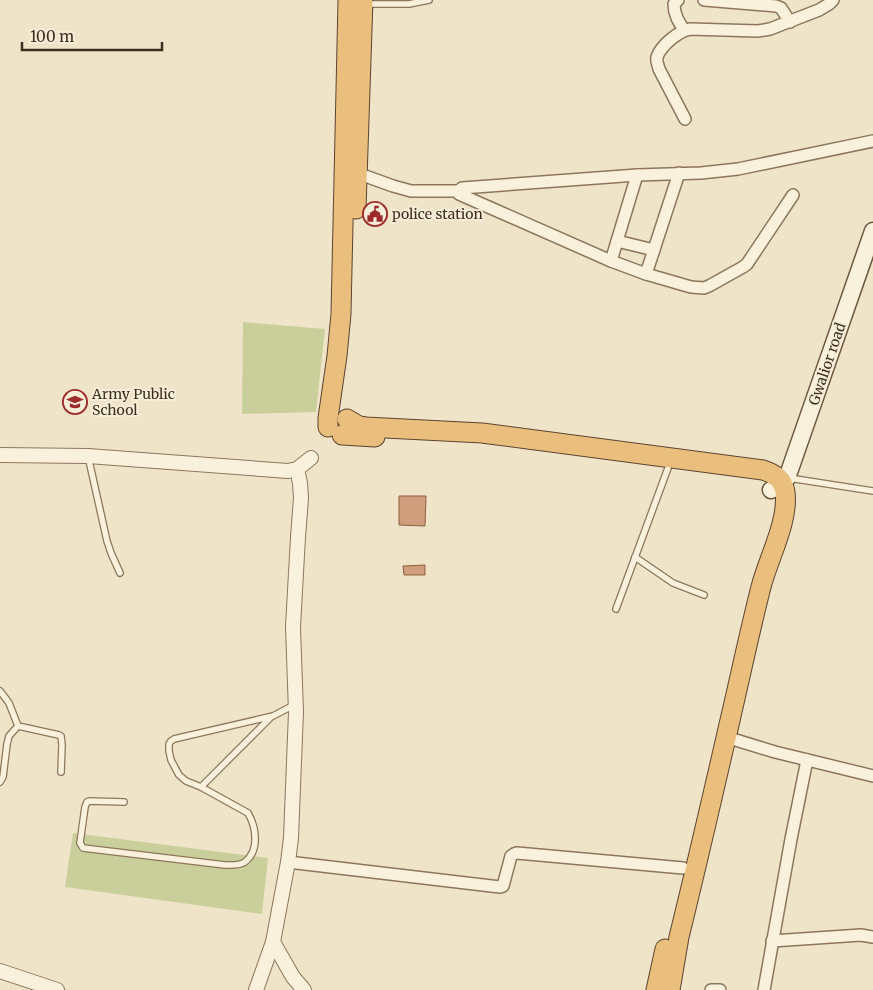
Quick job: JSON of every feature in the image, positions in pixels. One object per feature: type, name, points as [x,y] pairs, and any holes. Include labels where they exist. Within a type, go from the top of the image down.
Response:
[{"type":"highway","points":[[340,424],[352,316],[357,173],[358,1]]},
{"type":"highway","points":[[358,1],[341,314],[328,418],[340,424],[481,445],[756,480],[765,484],[780,484]]},
{"type":"highway","points":[[340,424],[482,433],[763,470],[772,473],[778,478],[785,493],[782,522],[762,585],[680,937],[670,990]]},
{"type":"highway","points":[[656,990],[747,595],[773,519],[773,495],[780,484]]},
{"type":"main road","name":"Gwalior road","points":[[780,484],[868,259],[873,232]]},
{"type":"street","points":[[678,0],[674,4],[674,11],[684,30]]},
{"type":"street","points":[[704,0],[776,6],[781,8],[790,22]]},
{"type":"street","points":[[685,119],[659,69],[657,58],[662,49],[680,32],[684,30],[758,31],[770,29],[824,8],[833,0]]},
{"type":"street","points":[[357,173],[412,191],[459,191],[462,188],[738,169],[873,141]]},
{"type":"street","points":[[646,274],[680,173]]},
{"type":"street","points":[[611,262],[636,175]]},
{"type":"street","points":[[459,191],[459,194],[462,196],[611,262],[646,274],[704,288],[746,264],[792,195]]},
{"type":"street","points":[[617,241],[654,250]]},
{"type":"street","points":[[0,455],[88,456],[288,471],[296,469],[311,458]]},
{"type":"street","points":[[256,990],[273,942],[288,862],[292,810],[296,736],[294,628],[301,498],[296,469]]},
{"type":"street","points":[[726,737],[776,752],[873,776]]},
{"type":"street","points":[[764,990],[807,760]]},
{"type":"street","points":[[288,862],[500,887],[504,886],[511,856],[517,854],[683,868]]},
{"type":"street","points":[[772,941],[861,935],[873,937]]},
{"type":"street","points":[[273,942],[293,977],[304,990]]},
{"type":"street","points":[[0,971],[57,990]]},
{"type":"street","points":[[711,990],[720,990]]},
{"type":"lane","points":[[358,1],[409,4],[429,0]]},
{"type":"lane","points":[[88,456],[111,554],[120,573]]},
{"type":"lane","points":[[616,609],[668,468]]},
{"type":"lane","points":[[780,484],[873,491]]},
{"type":"lane","points":[[635,556],[673,583],[704,595]]},
{"type":"lane","points":[[0,691],[9,704],[18,726]]},
{"type":"lane","points":[[124,802],[87,802],[84,807],[81,847],[225,865],[238,865],[245,862],[254,847],[255,828],[248,813],[201,787],[186,781],[177,772],[171,760],[169,744],[174,739],[273,716],[296,704]]},
{"type":"lane","points":[[201,787],[273,716]]},
{"type":"lane","points":[[18,726],[61,736],[61,772]]},
{"type":"lane","points":[[0,782],[6,744],[9,736],[18,726]]},
{"type":"green space","points":[[243,322],[325,329],[316,412],[242,414]]},
{"type":"green space","points":[[73,833],[268,858],[262,914],[65,887]]},
{"type":"building","points":[[399,496],[426,496],[425,526],[399,525]]},
{"type":"building","points":[[425,565],[425,575],[404,575],[403,566]]},
{"type":"place","name":"police station","points":[[375,214]]},
{"type":"place","name":"Army Public School","points":[[75,402]]}]
